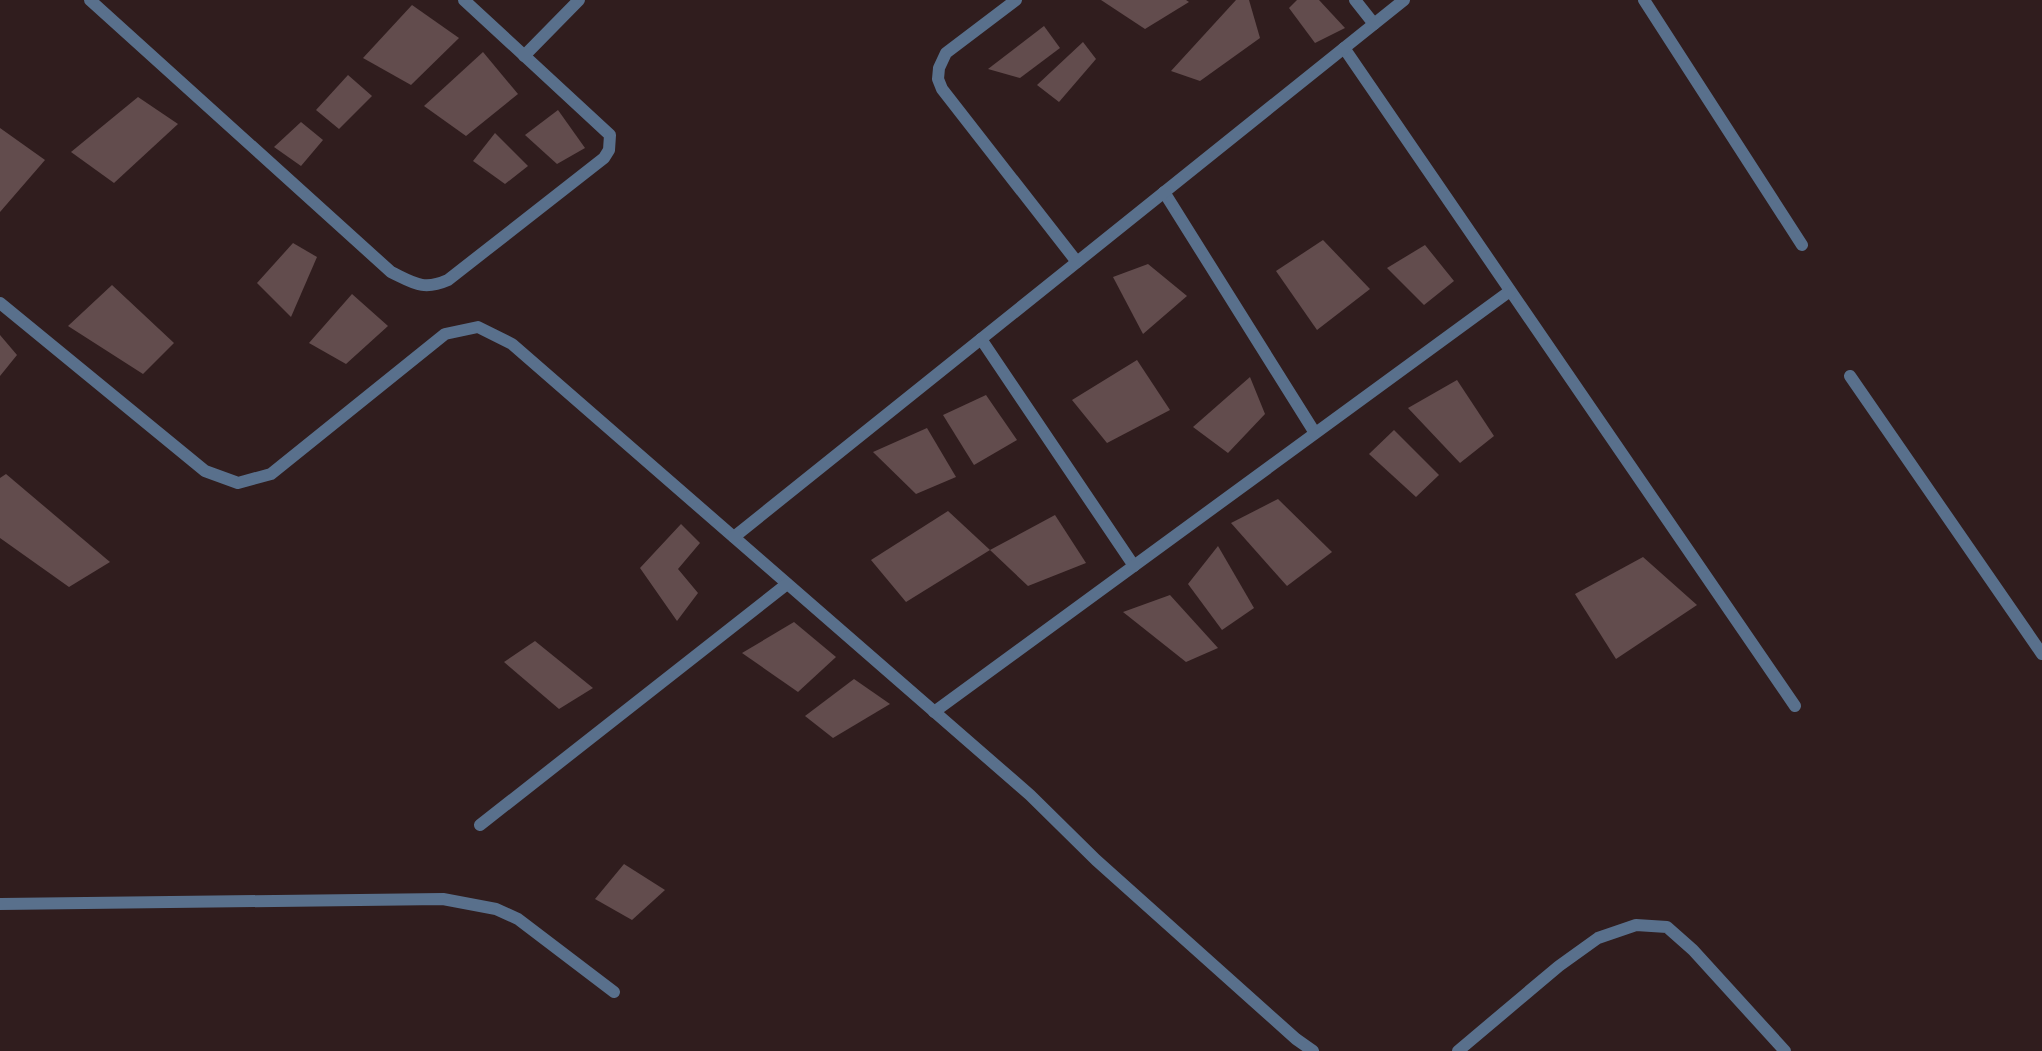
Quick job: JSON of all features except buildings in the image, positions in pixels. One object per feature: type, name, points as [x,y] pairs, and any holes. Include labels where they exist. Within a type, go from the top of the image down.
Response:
[{"type":"street","points":[[90,0],[391,272],[422,285],[434,286],[448,280],[604,158],[609,150],[610,135],[464,0]]},
{"type":"street","points":[[524,56],[579,0]]},
{"type":"street","points":[[1016,0],[946,53],[939,68],[938,79],[942,88],[1077,262]]},
{"type":"street","points":[[1355,0],[1374,24]]},
{"type":"street","points":[[734,537],[1404,0]]},
{"type":"street","points":[[1644,0],[1802,245]]},
{"type":"street","points":[[1344,48],[1795,706]]},
{"type":"street","points":[[1164,192],[1315,433]]},
{"type":"street","points":[[934,712],[1510,291]]},
{"type":"street","points":[[0,303],[205,471],[238,483],[271,474],[445,334],[478,327],[512,344],[1030,795],[1139,899],[1312,1051]]},
{"type":"street","points":[[981,339],[1134,566]]},
{"type":"street","points":[[1850,376],[2042,654]]},
{"type":"street","points":[[480,825],[787,584]]},
{"type":"street","points":[[0,904],[444,899],[460,901],[496,909],[518,919],[615,992]]},
{"type":"street","points":[[1458,1051],[1559,966],[1598,938],[1636,926],[1667,927],[1676,934],[1785,1051]]}]
